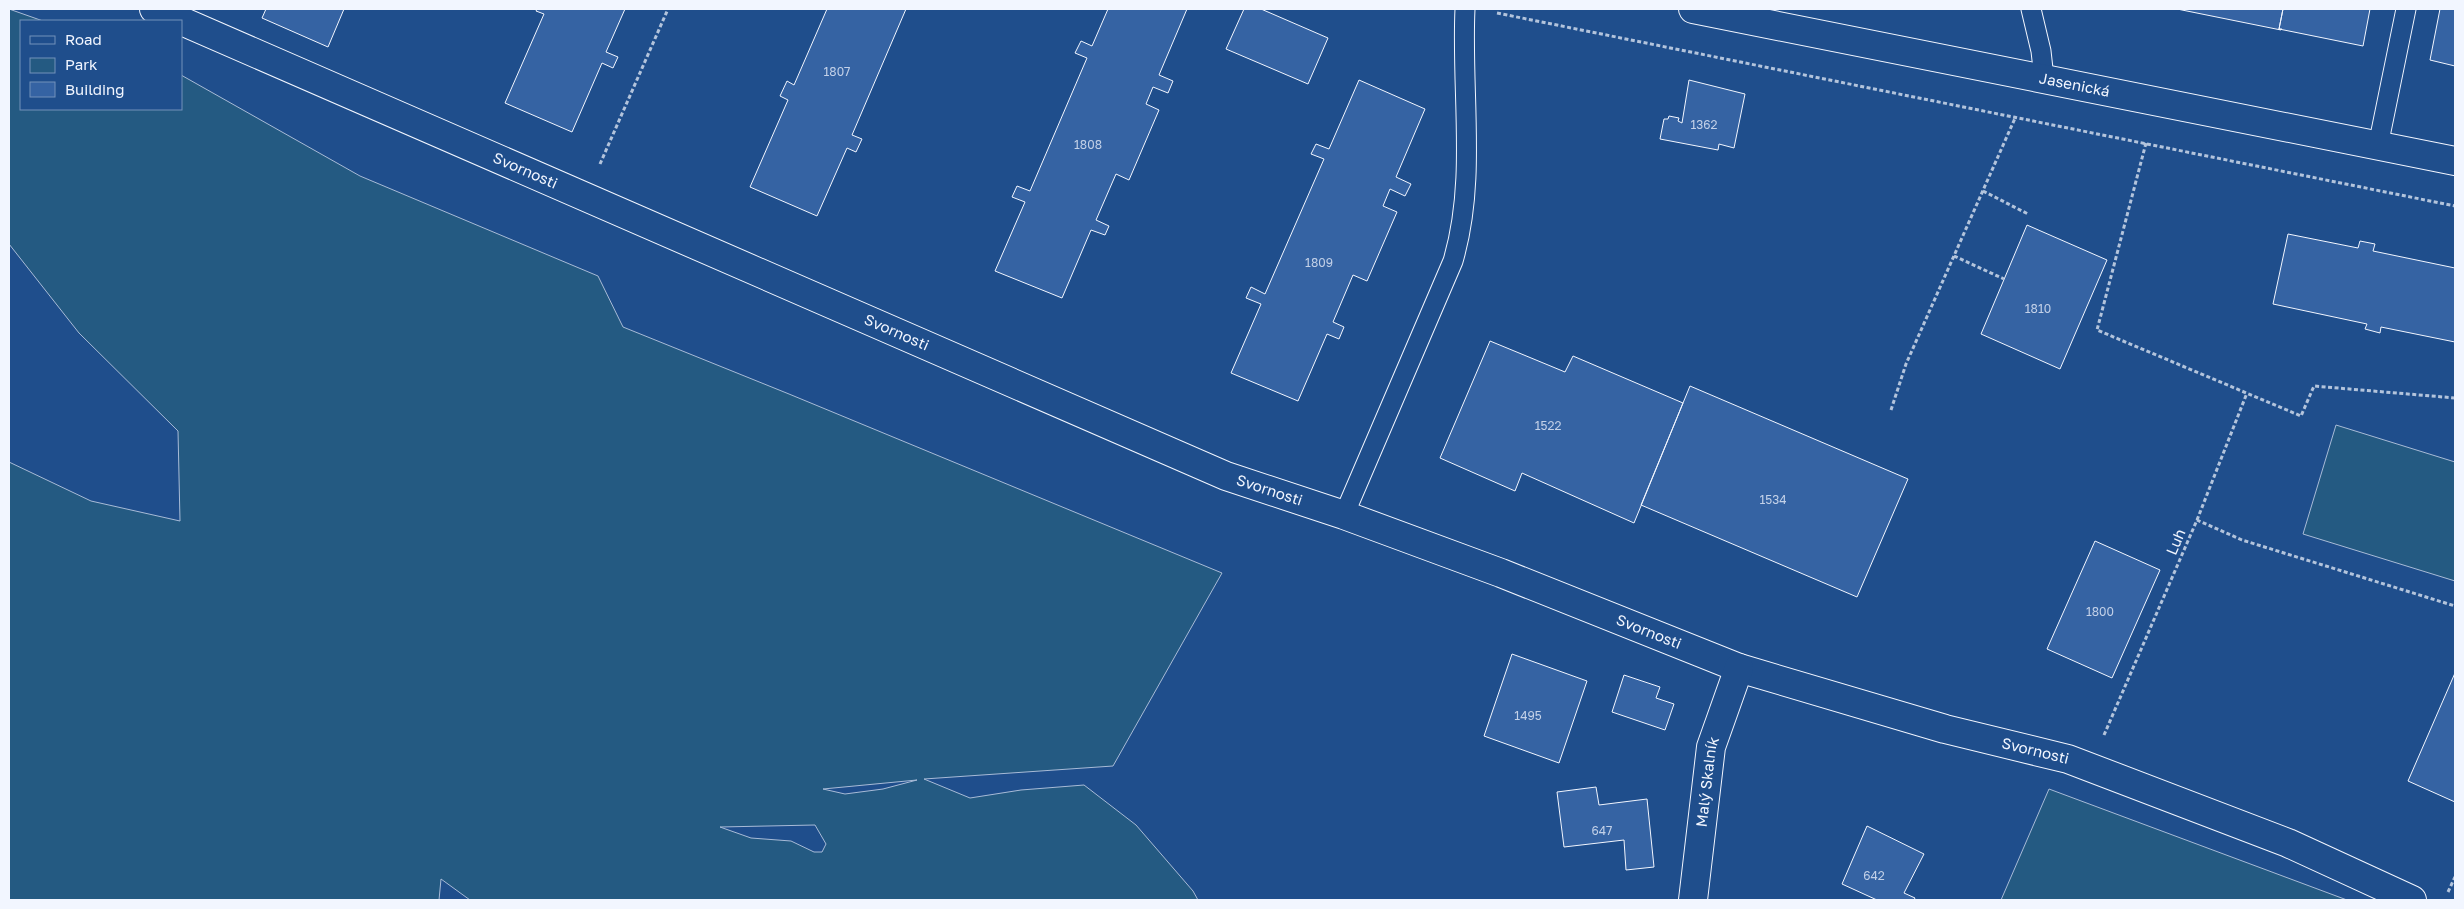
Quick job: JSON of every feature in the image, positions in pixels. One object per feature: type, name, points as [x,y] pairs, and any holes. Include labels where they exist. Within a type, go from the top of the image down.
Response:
[{"type":"street","name":"Svornosti","points":[[156,9],[181,20]]},
{"type":"street","name":"Jasenická","points":[[1693,9],[2455,161]]},
{"type":"street","name":"Svornosti","points":[[182,20],[1226,476],[1344,515],[1739,668],[1945,729],[2068,759],[2288,844],[2412,900]]},
{"type":"street","name":"Malý Skalník","points":[[1693,900],[1711,747],[1739,668]]},
{"type":"lane","points":[[1344,515],[1452,260],[1461,234],[1466,184],[1465,9]]},
{"type":"lane","points":[[2032,9],[2041,51],[2044,78]]},
{"type":"lane","points":[[2378,146],[2406,9]]},
{"type":"path","points":[[599,167],[668,9]]},
{"type":"path","points":[[1496,13],[2016,116],[2455,206]]},
{"type":"path","points":[[1891,410],[1906,364],[2016,116]]},
{"type":"path","points":[[2146,143],[2097,330],[2301,416],[2314,386],[2455,398]]},
{"type":"path","points":[[1983,191],[2028,214]]},
{"type":"path","points":[[1954,256],[2004,279]]},
{"type":"path","points":[[2197,520],[2247,393]]},
{"type":"path","name":"Luh","points":[[2090,767],[2197,520],[2242,540],[2455,606]]},
{"type":"path","points":[[2444,900],[2455,877]]},
{"type":"green space","points":[[9,9],[40,20],[20,20],[20,110],[182,110],[182,76],[360,176],[598,276],[623,327],[1222,573],[1113,766],[924,779],[970,798],[1021,790],[1084,785],[1136,825],[1193,891],[1198,900],[470,900],[441,879],[439,900],[9,900],[9,462],[91,501],[180,521],[178,431],[79,333],[9,244]],"holes":[[[917,780],[883,789],[845,794],[823,789]],[[815,825],[826,844],[822,852],[814,852],[791,841],[751,838],[720,827]]]},
{"type":"green space","points":[[2336,425],[2455,462],[2455,581],[2303,534]]},
{"type":"green space","points":[[2049,789],[2347,900],[2001,900]]},
{"type":"building","points":[[266,9],[344,9],[328,47],[262,18]]},
{"type":"building","points":[[537,9],[625,9],[606,52],[618,57],[613,68],[602,63],[572,132],[505,103],[544,14],[536,11]]},
{"type":"building","points":[[827,9],[906,9],[852,135],[862,139],[856,152],[847,148],[817,216],[750,187],[788,100],[780,96],[787,81],[794,85]]},
{"type":"building","points":[[1108,9],[1187,9],[1159,75],[1173,81],[1168,93],[1153,87],[1146,104],[1159,110],[1129,180],[1116,174],[1096,220],[1109,226],[1105,235],[1091,230],[1062,298],[995,271],[1025,202],[1012,197],[1017,186],[1030,191],[1087,58],[1075,53],[1081,41],[1092,46]]},
{"type":"building","points":[[1244,9],[1261,9],[1328,38],[1308,84],[1226,49]]},
{"type":"building","points":[[2177,9],[2283,9],[2279,29],[2282,29],[2281,30]]},
{"type":"building","points":[[2283,9],[2370,9],[2363,46],[2279,29]]},
{"type":"building","points":[[2440,9],[2455,9],[2455,66],[2430,60]]},
{"type":"building","points":[[1359,80],[1425,109],[1396,177],[1411,184],[1405,196],[1390,189],[1383,206],[1397,212],[1367,281],[1353,275],[1333,322],[1344,327],[1339,339],[1327,334],[1298,401],[1231,373],[1261,304],[1246,298],[1251,287],[1265,294],[1324,159],[1311,154],[1316,144],[1329,149]]},
{"type":"building","points":[[1689,80],[1745,94],[1734,148],[1719,144],[1718,150],[1660,139],[1664,119],[1668,119],[1669,116],[1679,118],[1678,121],[1682,123]]},
{"type":"building","points":[[2027,225],[2107,260],[2060,369],[1981,334]]},
{"type":"building","points":[[2288,234],[2358,248],[2360,241],[2375,244],[2373,251],[2455,268],[2455,342],[2381,327],[2380,333],[2365,329],[2367,324],[2273,304]]},
{"type":"building","points":[[1490,341],[1565,372],[1573,356],[1683,403],[1634,523],[1522,473],[1515,491],[1440,458]]},
{"type":"building","points":[[1690,386],[1908,479],[1857,597],[1641,505]]},
{"type":"building","points":[[2095,541],[2160,570],[2112,678],[2047,649]]},
{"type":"building","points":[[1512,654],[1587,681],[1559,763],[1484,736]]},
{"type":"building","points":[[2455,673],[2455,802],[2408,781]]},
{"type":"building","points":[[1624,675],[1660,687],[1656,698],[1674,704],[1665,730],[1612,712]]},
{"type":"building","points":[[1596,787],[1599,805],[1647,799],[1654,867],[1626,870],[1624,840],[1564,847],[1557,792]]},
{"type":"building","points":[[1867,826],[1924,854],[1904,893],[1915,898],[1914,900],[1877,900],[1842,884]]}]
